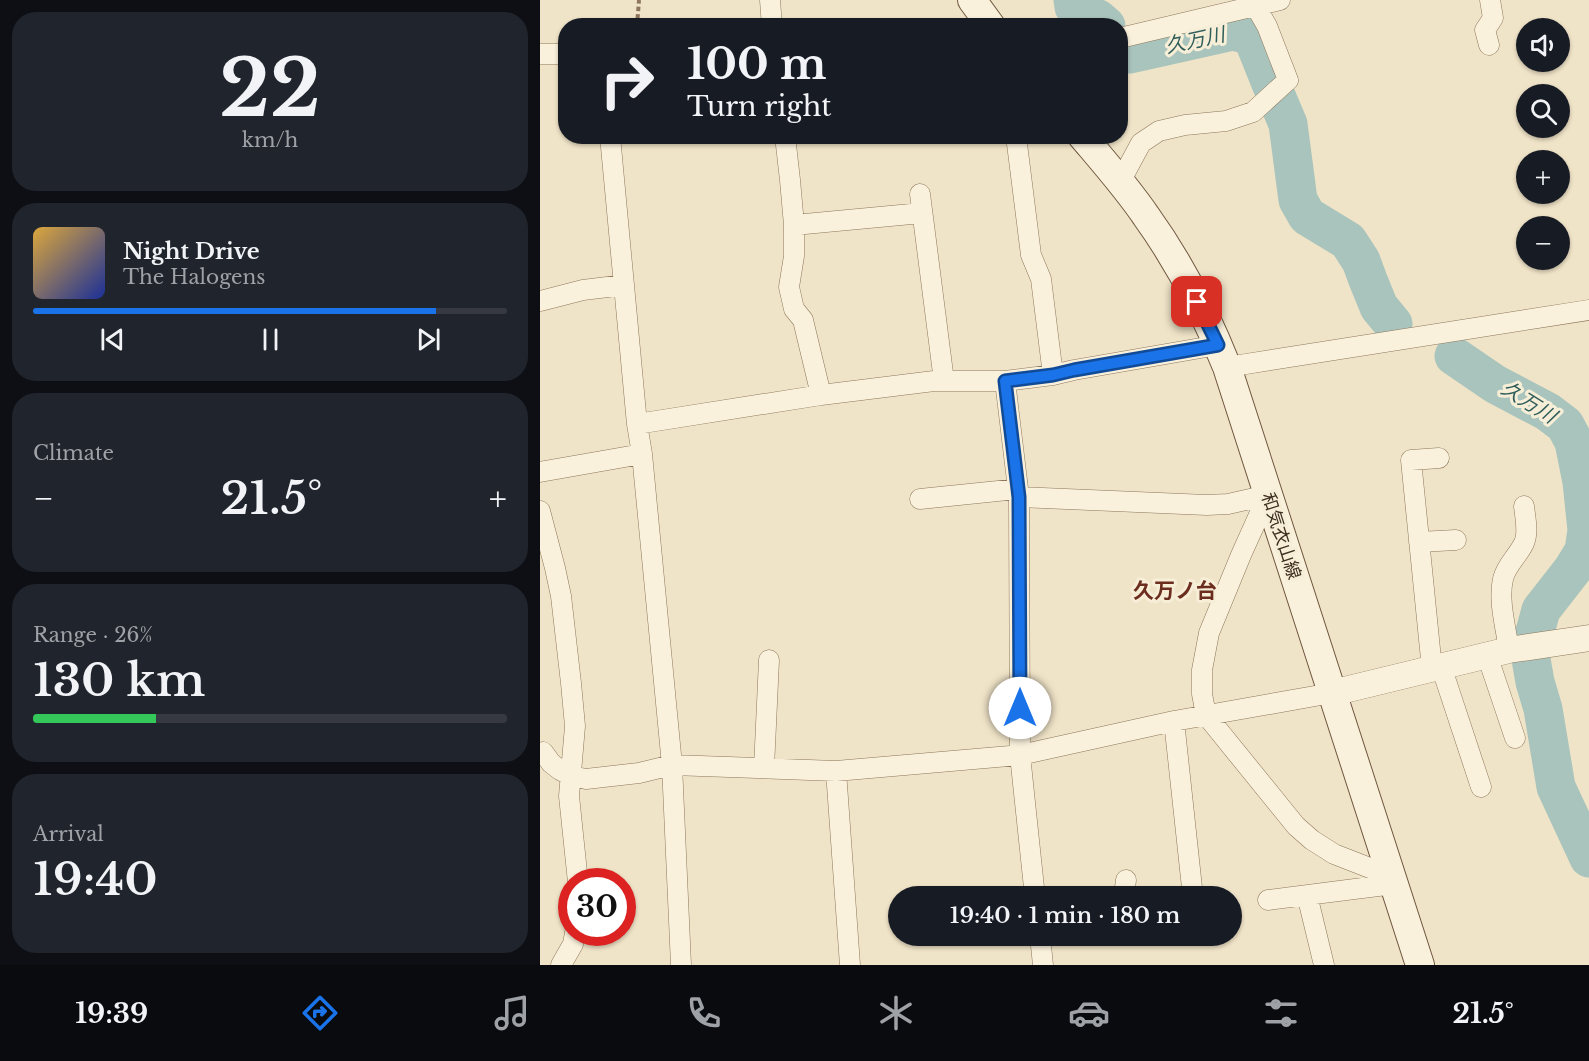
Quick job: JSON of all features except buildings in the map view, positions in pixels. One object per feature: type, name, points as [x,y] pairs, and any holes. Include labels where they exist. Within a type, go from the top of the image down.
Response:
[{"type":"main road","points":[[972,0],[985,18]]},
{"type":"main road","name":"和気衣山線","points":[[1089,144],[1146,216],[1187,281],[1222,356],[1420,965]]},
{"type":"street","points":[[770,0],[771,18]]},
{"type":"street","points":[[1128,36],[1254,3],[1280,0]]},
{"type":"street","points":[[1489,45],[1485,30],[1493,18],[1490,0]]},
{"type":"street","points":[[1120,182],[1142,143],[1159,131],[1185,124],[1226,121],[1253,112],[1288,80],[1269,31],[1254,3]]},
{"type":"street","points":[[540,54],[558,54]]},
{"type":"street","points":[[611,144],[672,765],[681,965]]},
{"type":"street","points":[[785,144],[794,225],[794,256],[789,287],[794,309],[803,320],[821,396]]},
{"type":"street","points":[[1017,144],[1031,255],[1041,279],[1053,375]]},
{"type":"street","points":[[794,225],[921,203],[944,381]]},
{"type":"street","points":[[540,301],[583,290],[624,285]]},
{"type":"street","points":[[637,424],[821,396],[944,381],[1005,381],[1074,370],[1222,356],[1589,310]]},
{"type":"street","points":[[1005,381],[1018,493],[1020,755],[1034,886]]},
{"type":"street","points":[[540,472],[642,454]]},
{"type":"street","points":[[1439,458],[1411,460],[1419,542],[1436,668],[1481,787]]},
{"type":"street","points":[[920,499],[1018,493],[1207,505],[1236,503],[1268,495]]},
{"type":"street","points":[[1268,495],[1209,633],[1202,669],[1202,694],[1206,715],[1296,826],[1312,840],[1335,854],[1391,876]]},
{"type":"street","points":[[1515,738],[1498,652],[1502,582],[1506,570],[1525,542],[1527,530],[1524,506]]},
{"type":"street","points":[[540,511],[561,596],[575,726],[569,796],[577,868]]},
{"type":"street","points":[[1419,542],[1456,540]]},
{"type":"street","points":[[543,752],[560,771],[586,779],[639,773],[672,765],[836,771],[1020,755],[1174,720],[1332,693],[1498,652],[1589,638]]},
{"type":"street","points":[[764,768],[768,660]]},
{"type":"street","points":[[1174,720],[1191,886]]},
{"type":"street","points":[[836,771],[850,965]]},
{"type":"street","points":[[1268,900],[1307,895],[1391,876]]},
{"type":"street","points":[[1307,895],[1324,965]]},
{"type":"street","points":[[566,963],[572,946]]},
{"type":"street","points":[[1041,946],[1043,965]]},
{"type":"path","points":[[638,18],[639,0]]},
{"type":"waterway","name":"久万川","points":[[1073,0],[1074,7],[1096,18]]},
{"type":"waterway","name":"久万川","points":[[1128,52],[1130,54],[1233,31],[1252,36],[1272,86]]},
{"type":"waterway","name":"久万川","points":[[1277,98],[1288,124],[1298,200],[1307,216],[1348,241],[1361,261],[1379,307],[1393,324]]},
{"type":"waterway","name":"久万川","points":[[1454,356],[1495,384],[1548,412],[1565,425],[1574,442],[1582,482],[1587,530],[1584,551],[1541,610],[1535,632]]},
{"type":"waterway","name":"久万川","points":[[1531,659],[1543,709],[1556,787],[1589,858]]},
{"type":"district","name":"久万ノ台","points":[[1175,591]]},
{"type":"route","points":[[1020,708],[1019,497],[1005,381],[1053,375],[1218,345],[1197,302]]}]
